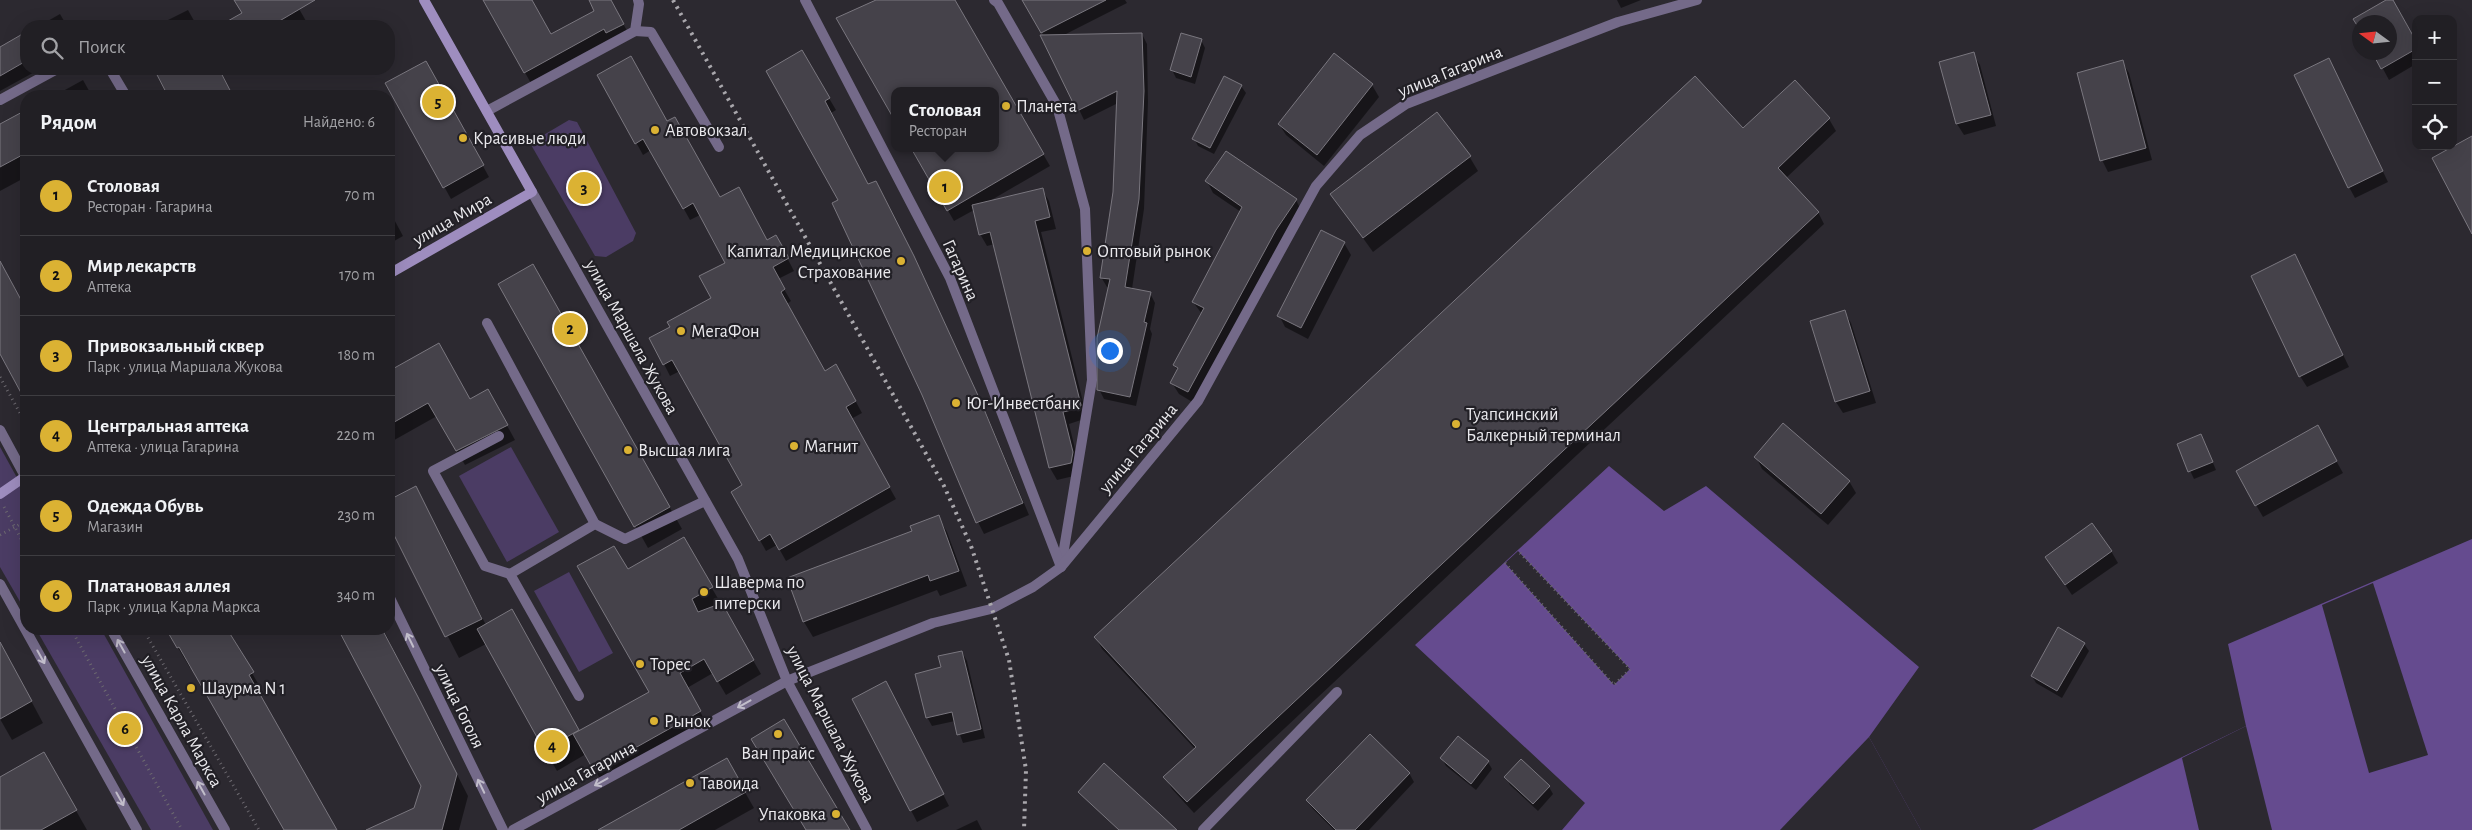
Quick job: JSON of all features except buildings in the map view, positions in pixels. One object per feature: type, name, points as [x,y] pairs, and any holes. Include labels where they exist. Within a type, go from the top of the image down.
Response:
[{"type":"main road","name":"улица Маршала Жукова","points":[[424,0],[532,192]]},
{"type":"main road","name":"улица Мира","points":[[395,271],[532,192]]},
{"type":"main road","points":[[0,494],[20,481]]},
{"type":"street","points":[[635,31],[638,0]]},
{"type":"street","points":[[994,0],[998,3],[1058,106],[1085,209],[1092,380],[1061,567]]},
{"type":"street","name":"улица Гагарина","points":[[513,830],[787,681],[932,623],[991,608],[1033,587],[1061,567],[1198,401],[1316,186],[1360,135],[1406,104],[1618,22],[1697,0]]},
{"type":"street","name":"Гагарина","points":[[807,1],[950,278],[1061,567]]},
{"type":"street","points":[[487,112],[635,31],[651,32],[719,147]]},
{"type":"street","points":[[0,100],[46,75]]},
{"type":"street","points":[[114,75],[122,90]]},
{"type":"street","name":"улица Маршала Жукова","points":[[532,192],[738,560],[787,681],[867,830]]},
{"type":"street","points":[[487,323],[595,524],[625,539],[705,501]]},
{"type":"street","points":[[0,430],[20,466]]},
{"type":"street","points":[[499,436],[433,471],[485,566],[510,574],[579,696]]},
{"type":"street","points":[[510,574],[595,524]]},
{"type":"street","points":[[0,584],[20,620]]},
{"type":"street","name":"улица Гоголя","points":[[395,608],[503,830]]},
{"type":"street","points":[[28,635],[137,830]]},
{"type":"street","name":"улица Карла Маркса","points":[[114,635],[225,830]]},
{"type":"street","points":[[1203,830],[1337,692]]},
{"type":"path","points":[[0,376],[20,413]]},
{"type":"path","points":[[0,500],[20,537]]},
{"type":"path","points":[[0,535],[20,524]]},
{"type":"path","points":[[1505,563],[1614,685],[1630,669],[1518,551]]},
{"type":"path","points":[[74,635],[182,830]]},
{"type":"path","points":[[146,635],[259,830]]},
{"type":"shaded area","points":[[569,120],[577,122],[636,233],[633,241],[606,257],[595,256],[530,143]]},
{"type":"shaded area","points":[[0,447],[20,483],[20,602],[0,567]]},
{"type":"shaded area","points":[[511,447],[559,532],[507,562],[459,476]]},
{"type":"shaded area","points":[[1609,466],[1664,511],[1706,486],[1919,667],[1869,737],[1921,830],[1562,830],[1585,803],[1415,645]]},
{"type":"shaded area","points":[[2472,539],[2472,830],[2032,830],[2246,726],[2228,644]]},
{"type":"shaded area","points":[[569,572],[613,653],[579,672],[534,591]]},
{"type":"shaded area","points":[[39,635],[104,635],[213,830],[151,830]]},
{"type":"pier","points":[[1518,551],[1630,669],[1614,685],[1505,563]]},
{"type":"pier","points":[[2373,583],[2428,755],[2369,773],[2322,605]]},
{"type":"pier","points":[[2246,726],[2272,830],[2199,830],[2182,758]]},
{"type":"pier","points":[[1869,737],[1921,830],[1780,830]]},
{"type":"railway","points":[[673,0],[944,486],[971,546],[1009,660],[1026,770],[1024,830]]},
{"type":"place","name":"Одежда Обувь","points":[[438,102]]},
{"type":"place","name":"Планета","points":[[1006,106]]},
{"type":"place","name":"Автовокзал","points":[[655,130]]},
{"type":"place","name":"Красивые люди","points":[[463,138]]},
{"type":"place","name":"Столовая","points":[[945,187]]},
{"type":"place","name":"Привокзальный сквер","points":[[584,188]]},
{"type":"place","name":"Оптовый рынок","points":[[1087,251]]},
{"type":"place","name":"Капитал Медицинское Страхование","points":[[901,261]]},
{"type":"place","name":"Мир лекарств","points":[[570,329]]},
{"type":"place","name":"МегаФон","points":[[681,331]]},
{"type":"place","name":"Юг-Инвестбанк","points":[[956,403]]},
{"type":"place","name":"Туапсинский Балкерный терминал","points":[[1456,424]]},
{"type":"place","name":"Магнит","points":[[794,446]]},
{"type":"place","name":"Высшая лига","points":[[628,450]]},
{"type":"place","name":"Шаверма по питерски","points":[[704,592]]},
{"type":"place","name":"Торес","points":[[640,664]]},
{"type":"place","name":"Шаурма N 1","points":[[191,688]]},
{"type":"place","name":"Рынок","points":[[654,721]]},
{"type":"place","name":"Платановая аллея","points":[[125,729]]},
{"type":"place","name":"Ван прайс","points":[[778,734]]},
{"type":"place","name":"Центральная аптека","points":[[552,746]]},
{"type":"place","name":"Тавоида","points":[[690,783]]},
{"type":"place","name":"Упаковка","points":[[836,814]]}]
